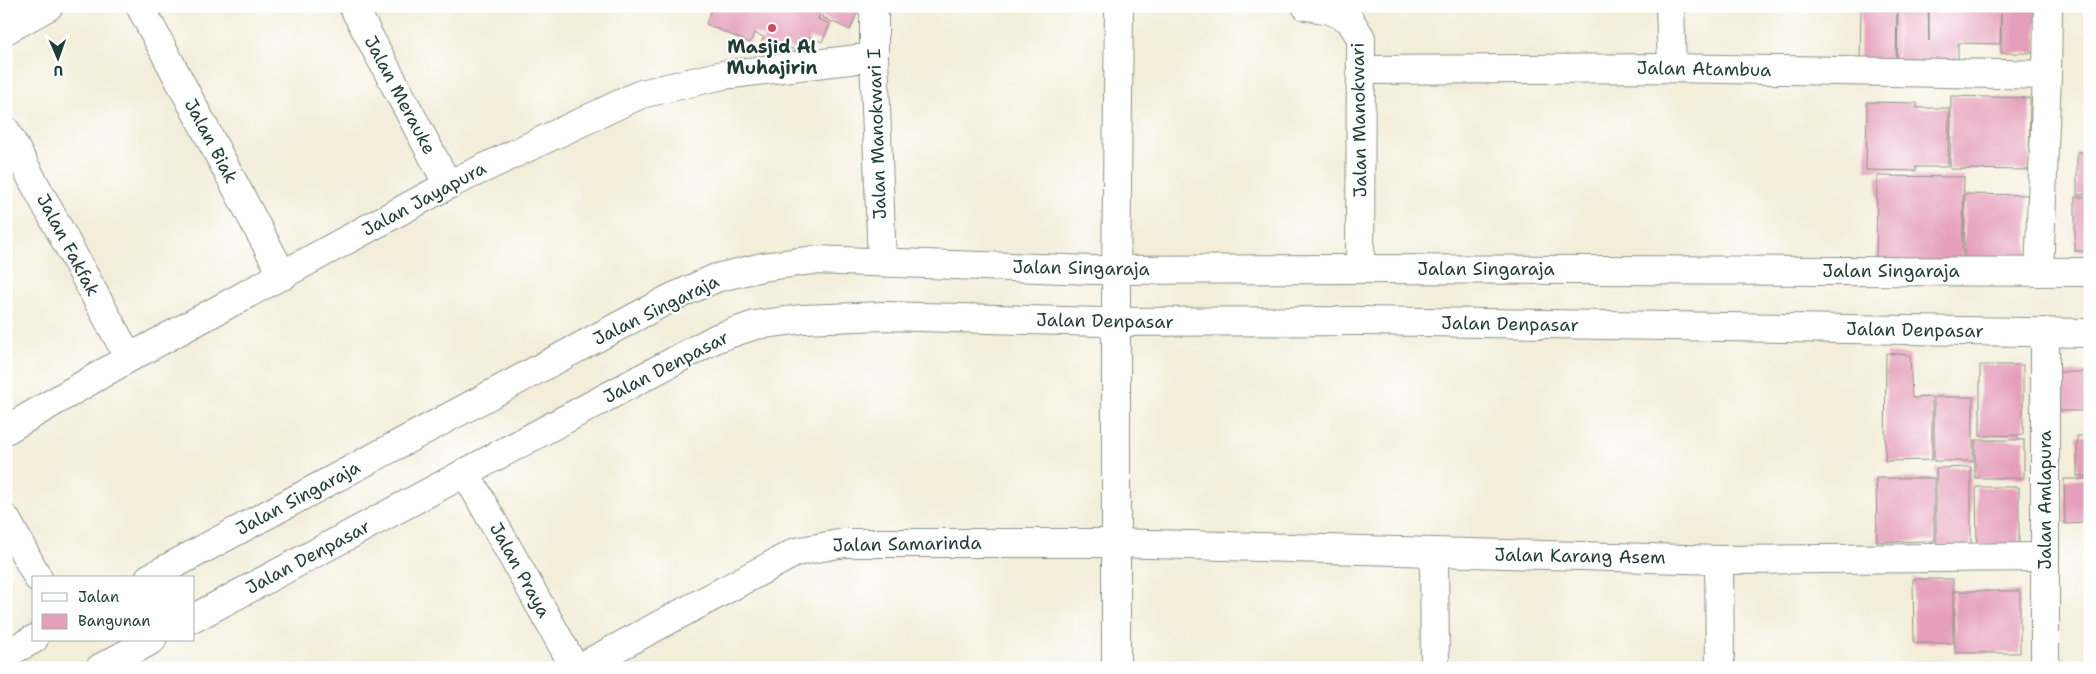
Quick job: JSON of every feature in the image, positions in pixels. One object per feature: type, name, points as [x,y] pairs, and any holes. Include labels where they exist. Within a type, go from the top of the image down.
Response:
[{"type":"street","points":[[6,30],[49,6]]},
{"type":"street","name":"Jalan Biak","points":[[140,6],[283,276]]},
{"type":"street","name":"Jalan Merauke","points":[[353,6],[448,185]]},
{"type":"street","name":"Jalan Manokwari I","points":[[874,6],[874,57],[882,261]]},
{"type":"street","points":[[1116,668],[1116,274],[1119,6]]},
{"type":"street","name":"Jalan Manokwari","points":[[1306,6],[1330,10],[1350,19],[1361,38],[1360,269]]},
{"type":"street","points":[[1670,6],[1672,68]]},
{"type":"street","points":[[2039,272],[2048,6]]},
{"type":"street","name":"Jalan Jayapura","points":[[6,430],[129,358],[448,185],[641,94],[723,75],[874,57]]},
{"type":"street","name":"Jalan Atambua","points":[[1361,70],[1672,68],[2047,75]]},
{"type":"street","name":"Jalan Fakfak","points":[[6,132],[129,358]]},
{"type":"street","name":"Jalan Singaraja","points":[[153,576],[669,299],[716,278],[762,267],[813,260],[882,261],[1116,274],[1360,269],[2090,272]]},
{"type":"street","name":"Jalan Denpasar","points":[[195,617],[717,338],[755,325],[802,319],[884,316],[1116,317],[2090,333]]},
{"type":"street","name":"Jalan Amlapura","points":[[2045,332],[2045,668]]},
{"type":"street","name":"Jalan Praya","points":[[466,472],[575,668]]},
{"type":"street","points":[[6,519],[37,576]]},
{"type":"street","name":"Jalan Samarinda","points":[[579,668],[796,552],[844,543],[1115,543]]},
{"type":"street","name":"Jalan Karang Asem","points":[[1115,543],[1719,560],[2045,557]]},
{"type":"street","points":[[1434,553],[1435,668]]},
{"type":"street","points":[[1719,560],[1720,668]]},
{"type":"street","points":[[6,654],[32,640]]},
{"type":"street","points":[[100,668],[148,642]]},
{"type":"building","name":"Masjid Al Muhajirin","points":[[703,6],[823,6],[818,19],[830,24],[822,42],[810,37],[803,54],[786,46],[782,53],[760,44],[764,37],[754,33],[750,43],[706,24],[711,10]]},
{"type":"building","points":[[827,6],[860,6],[850,30],[822,17]]},
{"type":"building","points":[[1861,6],[1897,6],[1896,64],[1860,63]]},
{"type":"building","points":[[1898,6],[1928,6],[1929,41],[1929,6],[2037,6],[2036,53],[2001,53],[2001,14],[2000,44],[1958,43],[1958,67],[1897,66]]},
{"type":"building","points":[[1951,96],[2030,98],[2029,170],[1950,169]]},
{"type":"building","points":[[1867,102],[1917,103],[1917,108],[1949,108],[1948,167],[1916,167],[1916,171],[1866,170]]},
{"type":"building","points":[[2077,152],[2090,152],[2090,194],[2077,195]]},
{"type":"building","points":[[1877,176],[1964,177],[1962,263],[1876,265]]},
{"type":"building","points":[[1965,194],[2028,195],[2027,259],[1964,258]]},
{"type":"building","points":[[2075,197],[2090,197],[2090,251],[2075,251]]},
{"type":"building","points":[[1886,353],[1910,355],[1912,398],[1932,397],[1932,460],[1885,461]]},
{"type":"building","points":[[1980,365],[2023,365],[2023,435],[1980,436]]},
{"type":"building","points":[[2059,372],[2090,372],[2090,411],[2059,411]]},
{"type":"building","points":[[1934,397],[1973,397],[1973,461],[1934,461]]},
{"type":"building","points":[[2077,436],[2090,436],[2090,476],[2077,476]]},
{"type":"building","points":[[1975,440],[2024,440],[2024,478],[1975,478]]},
{"type":"building","points":[[1971,467],[1971,546],[1936,546],[1936,468]]},
{"type":"building","points":[[1876,478],[1934,478],[1934,541],[1877,542]]},
{"type":"building","points":[[2064,479],[2090,479],[2090,523],[2065,524]]},
{"type":"building","points":[[1976,487],[2019,487],[2019,545],[1977,545]]},
{"type":"building","points":[[1913,579],[1953,579],[1953,643],[1914,643]]},
{"type":"building","points":[[1954,591],[2020,591],[2020,653],[1955,653]]},
{"type":"building","points":[[1953,664],[1954,668],[1905,668],[1905,665]]},
{"type":"building","points":[[1955,665],[2000,665],[2000,668],[1955,668]]},
{"type":"place","name":"Masjid Al Muhajirin","points":[[772,28]]}]
